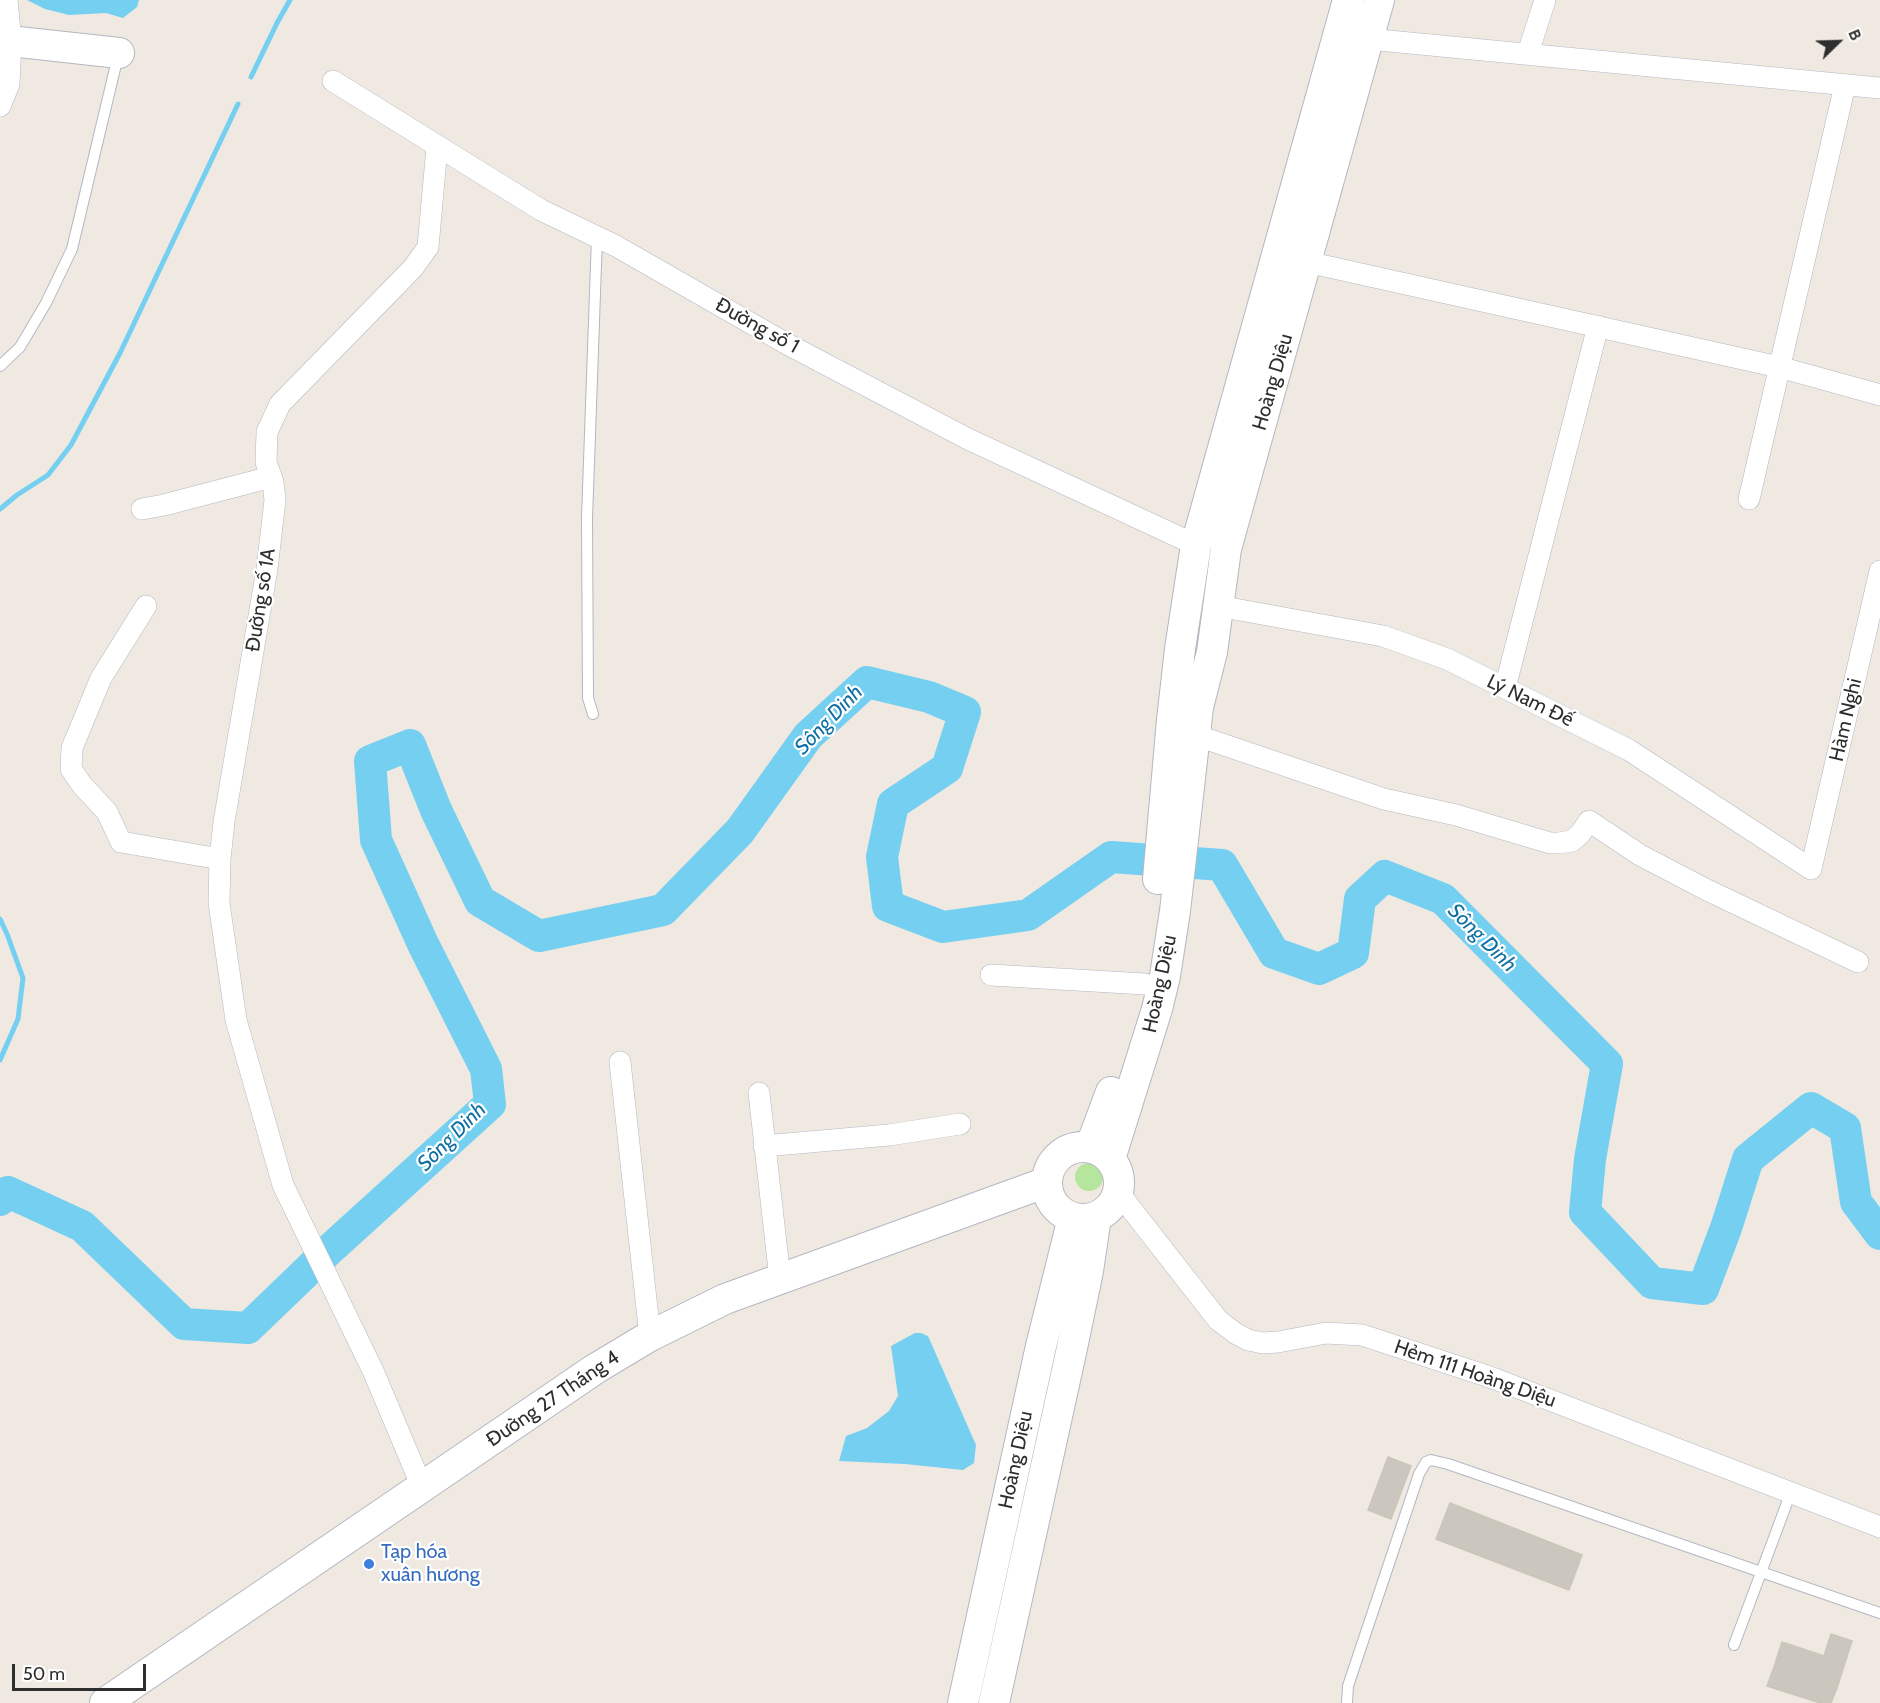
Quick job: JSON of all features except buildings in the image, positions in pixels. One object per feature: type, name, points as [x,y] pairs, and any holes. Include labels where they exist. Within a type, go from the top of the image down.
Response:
[{"type":"main road","name":"Hoàng Diệu","points":[[1180,766],[1180,649],[1196,545],[1348,0]]},
{"type":"main road","name":"Hoàng Diệu","points":[[1180,766],[1194,735],[1198,707],[1212,652],[1226,549],[1379,0]]},
{"type":"main road","points":[[5,40],[119,53]]},
{"type":"main road","points":[[1285,227],[1310,249]]},
{"type":"main road","points":[[1165,910],[1180,766]]},
{"type":"main road","name":"Hoàng Diệu","points":[[1100,1154],[1136,1026],[1165,910]]},
{"type":"main road","name":"Hoàng Diệu","points":[[1100,1154],[1157,1009],[1165,976],[1165,910]]},
{"type":"main road","points":[[1080,1147],[1100,1154],[1116,1169],[1119,1180],[1118,1192],[1113,1203],[1106,1212],[1084,1218],[1062,1213],[1048,1194],[1048,1172],[1060,1155],[1080,1147]]},
{"type":"main road","name":"Đường 27 Tháng 4","points":[[105,1703],[595,1369],[650,1336],[725,1299],[1047,1182]]},
{"type":"main road","name":"Hoàng Diệu","points":[[963,1703],[1039,1358],[1084,1218]]},
{"type":"main road","name":"Hoàng Diệu","points":[[994,1703],[1088,1271],[1084,1218]]},
{"type":"street","points":[[0,106],[9,84],[5,40],[7,0]]},
{"type":"street","points":[[1528,53],[1545,0]]},
{"type":"street","points":[[1368,39],[1880,88]]},
{"type":"street","name":"Đường số 1","points":[[333,81],[541,210],[616,246],[787,344],[968,439],[1196,545]]},
{"type":"street","points":[[1749,498],[1845,85]]},
{"type":"street","name":"Đường số 1A","points":[[422,1487],[374,1373],[283,1185],[236,1020],[219,903],[224,822],[267,569],[275,500],[266,462],[267,432],[280,404],[413,268],[428,247],[437,147]]},
{"type":"street","points":[[1310,249],[1598,326],[1779,367],[1880,394]]},
{"type":"street","points":[[1505,688],[1598,326]]},
{"type":"street","points":[[142,509],[271,477]]},
{"type":"street","name":"Hàm Nghi","points":[[1811,869],[1880,572]]},
{"type":"street","points":[[146,606],[101,678],[72,748],[70,769],[81,785],[107,812],[121,842],[220,859]]},
{"type":"street","name":"Lý Nam Đế","points":[[1218,606],[1383,636],[1447,659],[1629,750],[1811,869]]},
{"type":"street","points":[[1194,735],[1384,799],[1456,815],[1550,843],[1572,841],[1589,821],[1640,855],[1705,890],[1858,962]]},
{"type":"street","points":[[991,975],[1145,984]]},
{"type":"street","points":[[620,1062],[650,1336]]},
{"type":"street","points":[[759,1093],[780,1279]]},
{"type":"street","points":[[764,1146],[889,1135],[960,1124]]},
{"type":"street","name":"Hẻm 111 Hoàng Diệu","points":[[1118,1192],[1218,1320],[1248,1340],[1263,1343],[1326,1333],[1362,1335],[1490,1377],[1880,1527]]},
{"type":"lane","points":[[0,366],[20,347],[46,303],[72,249],[119,53]]},
{"type":"lane","points":[[593,714],[588,698],[587,518],[597,237]]},
{"type":"lane","points":[[1347,1703],[1348,1686],[1419,1474],[1426,1462],[1431,1460],[1880,1613]]},
{"type":"lane","points":[[1734,1644],[1791,1492]]},
{"type":"green space","points":[[1089,1163],[1099,1167],[1103,1177],[1099,1187],[1089,1191],[1079,1187],[1075,1177],[1079,1167]]},
{"type":"water","points":[[27,0],[139,0],[137,7],[123,18],[106,13],[69,15],[45,9]]},
{"type":"water","points":[[915,1333],[928,1336],[976,1445],[974,1463],[963,1470],[839,1461],[846,1436],[867,1428],[889,1411],[898,1396],[891,1346]]},
{"type":"waterway","points":[[251,77],[290,0]]},
{"type":"waterway","points":[[0,509],[48,475],[71,445],[120,353],[238,104]]},
{"type":"waterway","name":"Sông Dinh","points":[[0,1200],[8,1192],[82,1226],[184,1324],[248,1328],[328,1251],[490,1104],[486,1069],[423,944],[376,840],[370,761],[410,745],[436,810],[480,901],[539,936],[663,910],[740,831],[808,736],[867,682],[929,697],[965,712],[947,768],[893,804],[882,857],[888,906],[943,927],[1028,915],[1111,857],[1222,865],[1274,953],[1319,969],[1353,953],[1360,899],[1385,876],[1443,899],[1607,1064],[1590,1159],[1585,1212],[1652,1283],[1703,1289],[1748,1159],[1811,1108],[1845,1128],[1856,1202],[1880,1234]]},
{"type":"waterway","points":[[0,919],[23,978],[18,1019],[0,1060]]},
{"type":"place","name":"Tạp hóa xuân hương","points":[[369,1564]]}]
